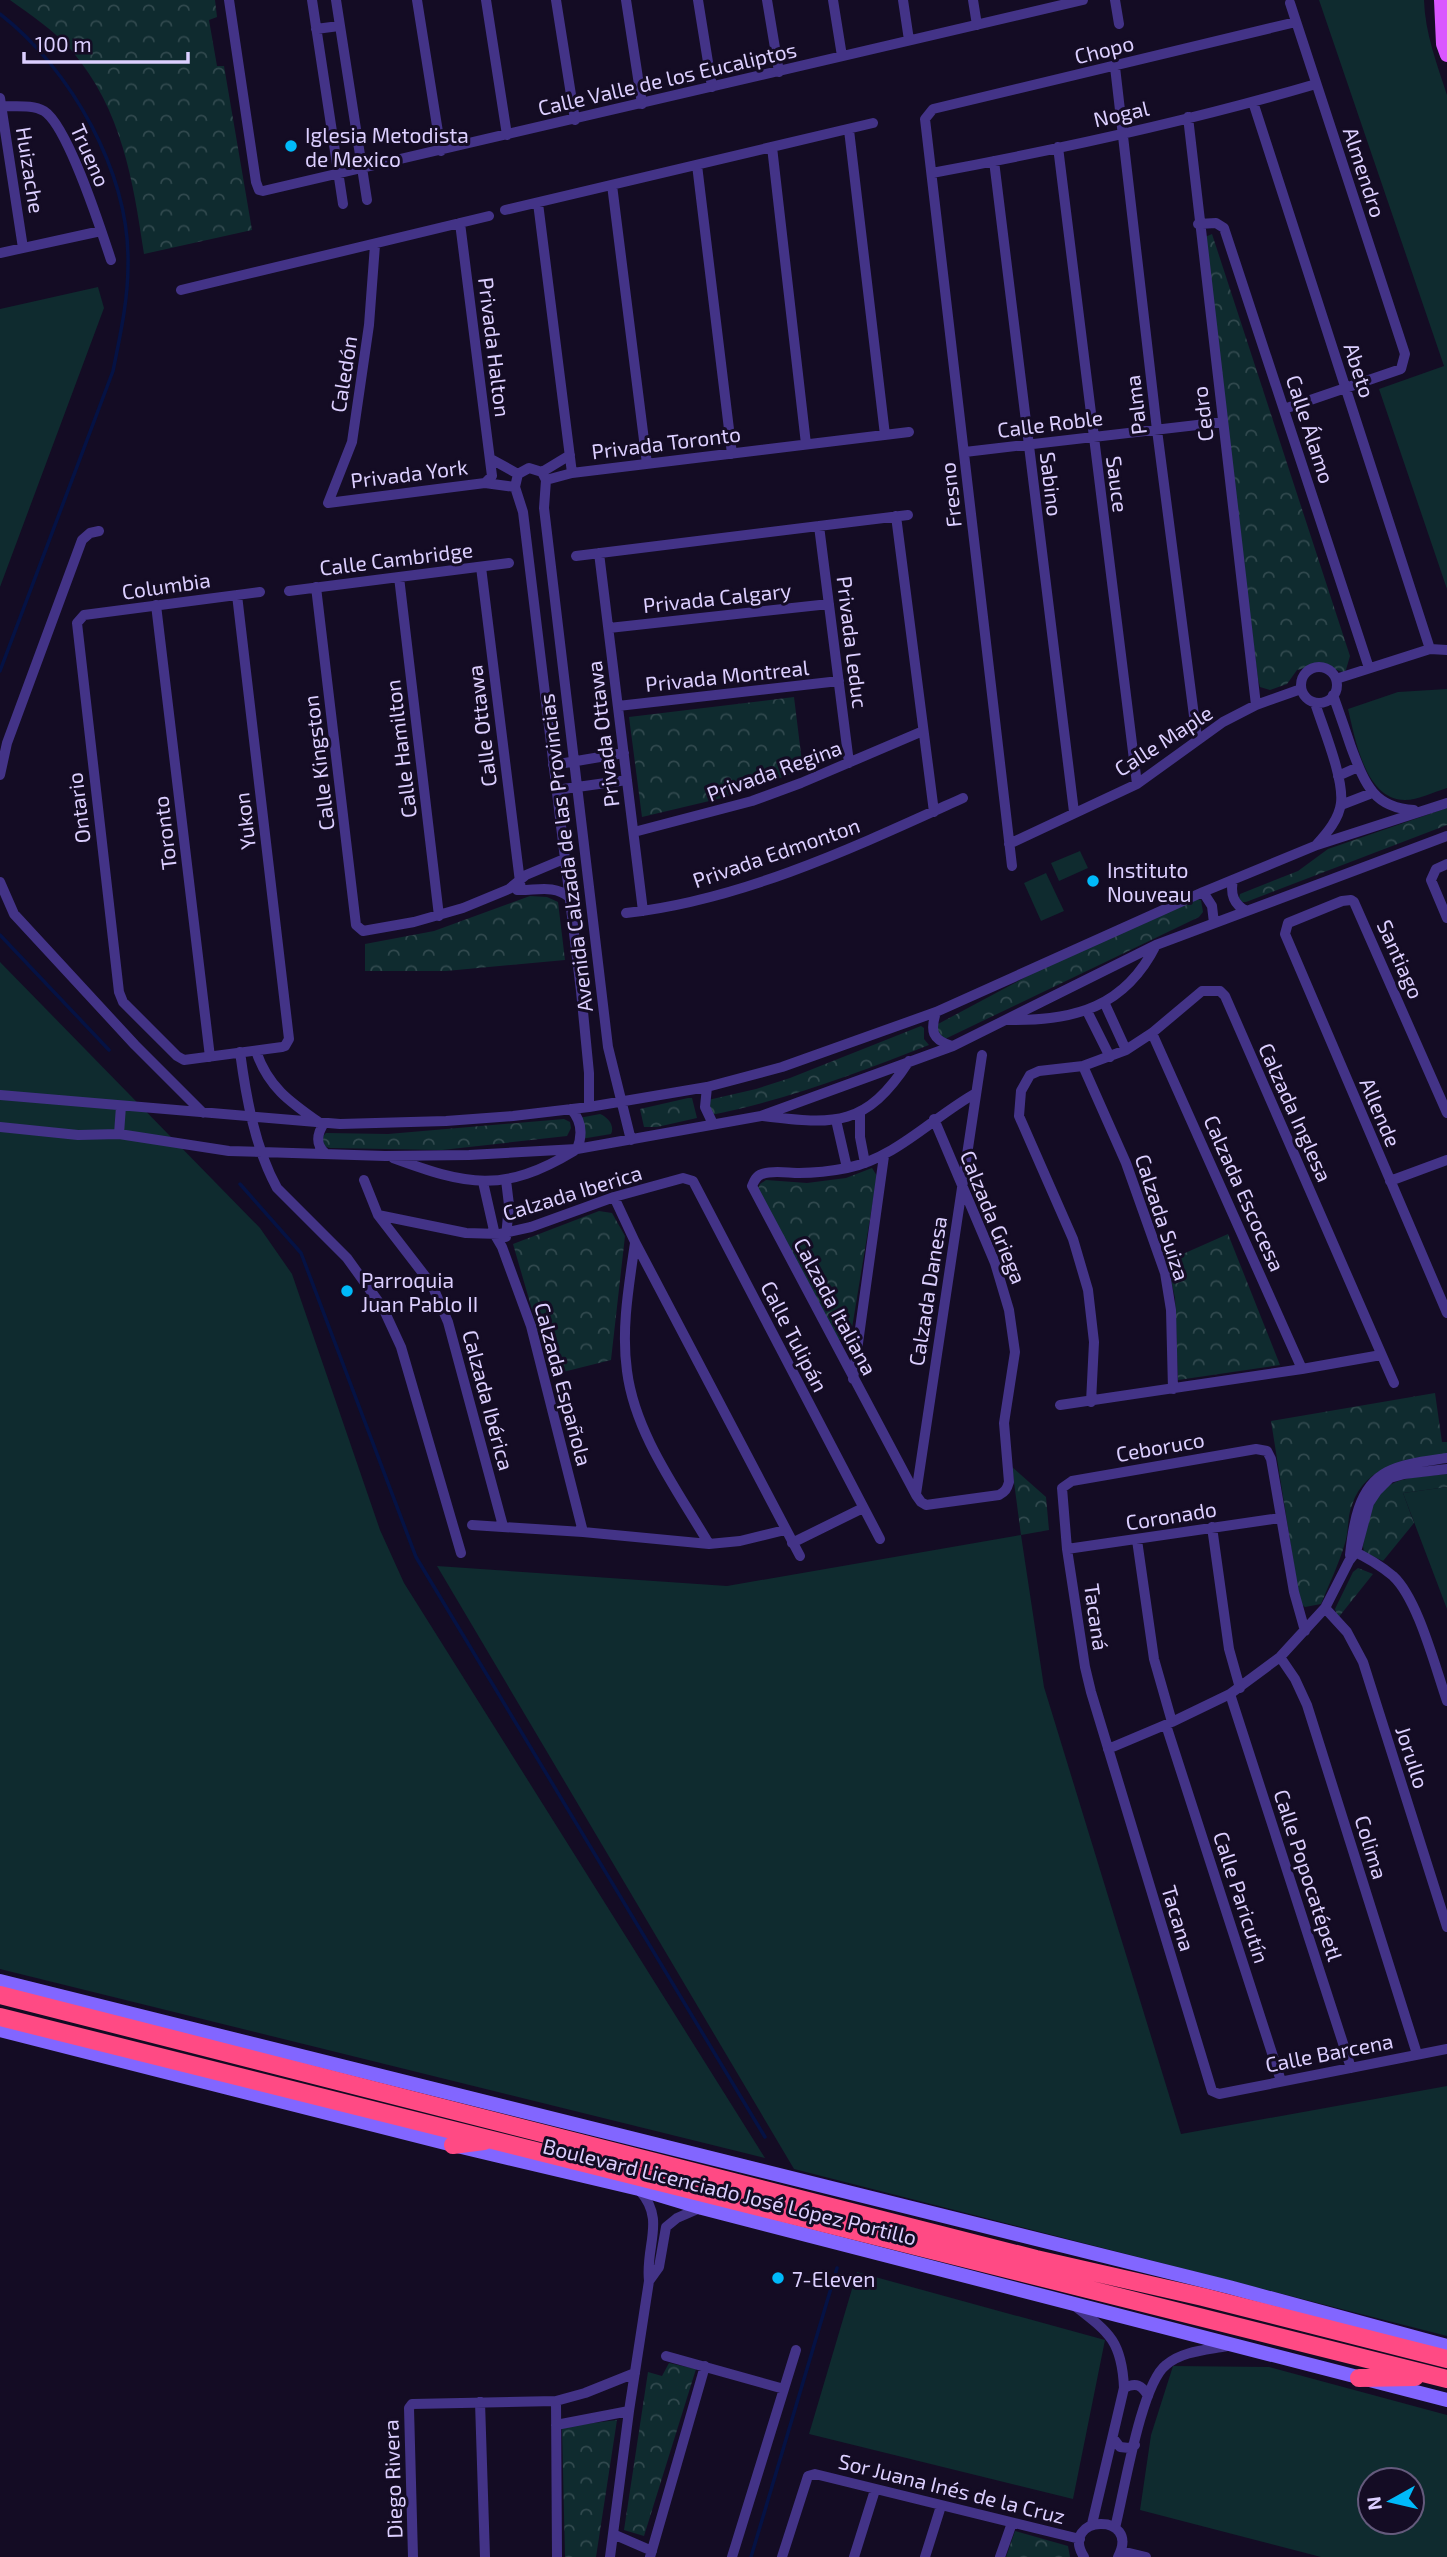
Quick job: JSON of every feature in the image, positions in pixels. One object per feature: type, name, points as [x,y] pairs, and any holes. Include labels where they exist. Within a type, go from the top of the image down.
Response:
[{"type":"highway","points":[[23,1987],[50,2007]]},
{"type":"highway","name":"Boulevard Licenciado José López Portillo","points":[[0,1995],[1036,2259],[1203,2297],[1447,2359]]},
{"type":"highway","name":"Boulevard Licenciado José López Portillo","points":[[0,2017],[1443,2377]]},
{"type":"highway","points":[[453,2145],[492,2140]]},
{"type":"highway","points":[[1359,2378],[1443,2377]]},
{"type":"main road","points":[[1441,0],[1443,44],[1447,55]]},
{"type":"street","name":"Calle Valle de los Eucaliptos","points":[[229,0],[259,190],[712,88],[977,25],[1043,4],[1083,0]]},
{"type":"street","points":[[312,0],[343,204]]},
{"type":"street","points":[[335,0],[367,200]]},
{"type":"street","points":[[417,0],[440,151]]},
{"type":"street","points":[[486,0],[507,135]]},
{"type":"street","points":[[556,0],[575,120]]},
{"type":"street","points":[[626,0],[642,104]]},
{"type":"street","points":[[698,0],[712,88]]},
{"type":"street","points":[[767,0],[779,72]]},
{"type":"street","points":[[833,0],[842,56]]},
{"type":"street","points":[[903,0],[909,40]]},
{"type":"street","points":[[973,0],[977,25]]},
{"type":"street","points":[[1115,0],[1119,24]]},
{"type":"street","name":"Almendro","points":[[1290,3],[1405,354],[1401,369],[1345,388]]},
{"type":"street","name":"Chopo","points":[[925,119],[933,109],[1296,22]]},
{"type":"street","points":[[316,29],[340,26]]},
{"type":"street","name":"Palma","points":[[1115,67],[1157,430],[1197,739]]},
{"type":"street","name":"Nogal","points":[[932,173],[1122,133],[1253,102],[1316,83]]},
{"type":"street","name":"Trueno","points":[[1,102],[36,107],[48,113],[60,129],[111,260]]},
{"type":"street","name":"Huizache","points":[[1,102],[23,248]]},
{"type":"street","name":"Abeto","points":[[1253,102],[1430,649]]},
{"type":"street","name":"Cedro","points":[[1188,117],[1198,224],[1256,705]]},
{"type":"street","name":"Fresno","points":[[925,119],[1012,866]]},
{"type":"street","points":[[505,210],[873,123]]},
{"type":"street","points":[[849,130],[885,435]]},
{"type":"street","points":[[772,147],[806,444]]},
{"type":"street","name":"Sauce","points":[[1058,147],[1137,784]]},
{"type":"street","name":"Sabino","points":[[994,162],[1074,812]]},
{"type":"street","points":[[697,165],[732,453]]},
{"type":"street","points":[[612,185],[647,464]]},
{"type":"street","name":"Privada Toronto","points":[[538,202],[572,472],[909,432]]},
{"type":"street","points":[[181,290],[489,216]]},
{"type":"street","name":"Privada Halton","points":[[460,223],[491,459],[489,479]]},
{"type":"street","name":"Calle Álamo","points":[[1198,224],[1216,223],[1224,228],[1369,668]]},
{"type":"street","points":[[0,253],[101,231]]},
{"type":"street","name":"Caledón","points":[[328,503],[352,442],[369,325],[375,245]]},
{"type":"street","points":[[1284,409],[1345,388]]},
{"type":"street","name":"Calle Roble","points":[[965,453],[1223,422]]},
{"type":"street","points":[[544,476],[570,455]]},
{"type":"street","points":[[491,459],[519,474]]},
{"type":"street","points":[[515,487],[519,474],[528,468],[544,476],[572,472]]},
{"type":"street","name":"Avenida Calzada de las Provincias","points":[[544,476],[544,508],[608,1047],[631,1140]]},
{"type":"street","name":"Privada York","points":[[328,503],[489,479],[515,487]]},
{"type":"street","name":"Avenida Calzada de las Provincias","points":[[515,487],[523,512],[586,1036],[589,1107]]},
{"type":"street","points":[[576,556],[908,515]]},
{"type":"street","points":[[896,516],[934,811]]},
{"type":"street","name":"Privada Leduc","points":[[819,526],[849,763]]},
{"type":"street","points":[[0,775],[7,743],[82,540],[90,533],[99,531]]},
{"type":"street","name":"Privada Ottawa","points":[[599,553],[643,911]]},
{"type":"street","name":"Calle Cambridge","points":[[289,591],[509,563]]},
{"type":"street","name":"Calle Ottawa","points":[[481,567],[520,885]]},
{"type":"street","name":"Calle Hamilton","points":[[399,577],[439,916]]},
{"type":"street","name":"Calle Kingston","points":[[316,587],[356,925],[363,931],[439,916]]},
{"type":"street","name":"Columbia","points":[[78,619],[84,615],[260,592]]},
{"type":"street","name":"Yukon","points":[[236,595],[288,1043],[282,1047],[256,1051]]},
{"type":"street","name":"Privada Calgary","points":[[609,628],[829,604]]},
{"type":"street","name":"Toronto","points":[[156,605],[210,1056]]},
{"type":"street","name":"Ontario","points":[[78,619],[76,628],[119,992],[123,1002],[180,1058],[210,1056]]},
{"type":"street","points":[[1336,679],[1430,649],[1447,650]]},
{"type":"street","points":[[1334,695],[1328,701],[1315,703],[1309,700],[1301,690],[1302,677],[1310,669],[1322,667],[1328,669],[1336,679],[1334,695],[1358,767],[1372,793],[1396,808],[1422,811]]},
{"type":"street","name":"Privada Montreal","points":[[618,706],[839,681]]},
{"type":"street","name":"Calle Maple","points":[[1009,844],[1137,784],[1223,722],[1256,705],[1301,690]]},
{"type":"street","points":[[1315,703],[1338,776],[1341,805],[1332,825],[1317,845]]},
{"type":"street","name":"Privada Regina","points":[[634,832],[752,801],[923,732]]},
{"type":"street","points":[[553,765],[624,753]]},
{"type":"street","points":[[1338,776],[1358,767]]},
{"type":"street","points":[[556,790],[627,780]]},
{"type":"street","points":[[1341,805],[1372,793]]},
{"type":"street","name":"Privada Edmonton","points":[[626,913],[694,901],[780,875],[871,841],[963,799]]},
{"type":"street","points":[[0,1095],[323,1124],[446,1121],[571,1109],[707,1087],[782,1067],[936,1012],[1203,892],[1317,845],[1447,803]]},
{"type":"street","points":[[0,1128],[78,1135],[118,1134],[214,1149],[262,1152],[386,1156],[469,1155],[577,1149],[761,1116],[953,1046],[1156,944],[1447,836]]},
{"type":"street","points":[[439,916],[520,885],[564,859]]},
{"type":"street","points":[[1447,864],[1432,873],[1433,887],[1447,918]]},
{"type":"street","points":[[1233,880],[1232,895],[1240,908],[1247,911]]},
{"type":"street","points":[[0,882],[14,914],[135,1045],[203,1113]]},
{"type":"street","points":[[520,885],[552,889],[569,897]]},
{"type":"street","points":[[1203,892],[1212,906],[1214,923]]},
{"type":"street","name":"Allende","points":[[1351,900],[1291,920],[1285,926],[1285,934],[1447,1313]]},
{"type":"street","name":"Santiago","points":[[1351,900],[1357,906],[1447,1113]]},
{"type":"street","points":[[1005,1020],[1043,1019],[1087,1011],[1105,1004],[1146,965],[1156,944]]},
{"type":"street","name":"Calzada Inglesa","points":[[1091,1402],[1094,1342],[1088,1290],[1073,1238],[1019,1116],[1024,1082],[1039,1071],[1083,1066],[1126,1050],[1152,1033],[1202,991],[1214,989],[1224,996],[1394,1383]]},
{"type":"street","points":[[1105,1004],[1126,1050]]},
{"type":"street","points":[[1087,1011],[1110,1057]]},
{"type":"street","points":[[936,1012],[932,1025],[934,1034],[941,1042],[953,1046]]},
{"type":"street","name":"Calzada Escocesa","points":[[1152,1033],[1302,1369]]},
{"type":"street","points":[[210,1056],[256,1051],[265,1075],[276,1089],[323,1124]]},
{"type":"street","points":[[240,1052],[262,1152],[277,1188],[347,1258],[383,1308],[401,1347],[461,1553]]},
{"type":"street","name":"Calzada Danesa","points":[[916,1494],[982,1055]]},
{"type":"street","points":[[761,1116],[810,1121],[836,1120],[860,1114],[884,1094],[909,1060]]},
{"type":"street","name":"Calzada Suiza","points":[[1083,1066],[1126,1163],[1165,1273],[1171,1310],[1173,1389]]},
{"type":"street","points":[[707,1087],[705,1107],[713,1124]]},
{"type":"street","points":[[836,1120],[847,1168],[884,1156],[934,1119],[976,1093]]},
{"type":"street","points":[[118,1134],[121,1106]]},
{"type":"street","points":[[386,1156],[440,1174],[483,1182],[506,1180],[550,1166],[577,1149],[581,1128],[579,1118],[571,1109]]},
{"type":"street","points":[[860,1114],[860,1137],[865,1163]]},
{"type":"street","name":"Calzada Griega","points":[[916,1494],[926,1505],[1004,1493],[1009,1482],[1004,1423],[1015,1352],[1009,1310],[995,1263],[934,1119]]},
{"type":"street","points":[[323,1124],[318,1138],[319,1146],[325,1153]]},
{"type":"street","points":[[853,1380],[884,1156]]},
{"type":"street","points":[[1390,1181],[1447,1160]]},
{"type":"street","name":"Calzada Italiana","points":[[847,1168],[803,1173],[762,1173],[753,1181],[752,1186],[916,1494]]},
{"type":"street","name":"Calzada Iberica","points":[[378,1215],[466,1233],[495,1235],[683,1178],[694,1181]]},
{"type":"street","name":"Calzada Ibérica","points":[[364,1180],[378,1215],[432,1285],[448,1322],[503,1526]]},
{"type":"street","points":[[502,1247],[508,1233],[506,1180]]},
{"type":"street","name":"Calle Tulipán","points":[[694,1181],[880,1539]]},
{"type":"street","name":"Calzada Española","points":[[483,1182],[495,1235],[531,1326],[583,1532]]},
{"type":"street","points":[[614,1198],[800,1556]]},
{"type":"street","points":[[635,1242],[625,1320],[626,1371],[635,1407],[647,1437],[709,1544]]},
{"type":"street","points":[[1060,1405],[1302,1369],[1381,1354]]},
{"type":"street","name":"Ceboruco","points":[[1062,1488],[1072,1481],[1256,1449],[1267,1451],[1271,1459],[1280,1518]]},
{"type":"street","points":[[1352,1554],[1363,1496],[1378,1478],[1400,1468],[1447,1458]]},
{"type":"street","points":[[1108,1749],[1169,1724],[1230,1694],[1280,1657],[1325,1608],[1352,1554],[1369,1503],[1377,1491],[1390,1478],[1447,1469]]},
{"type":"street","name":"Tacaná","points":[[1062,1488],[1085,1667],[1108,1749]]},
{"type":"street","points":[[792,1543],[863,1508]]},
{"type":"street","points":[[1280,1518],[1294,1592],[1305,1631]]},
{"type":"street","name":"Coronado","points":[[1068,1549],[1280,1518]]},
{"type":"street","points":[[472,1525],[709,1544],[740,1541],[785,1530]]},
{"type":"street","points":[[1212,1527],[1229,1649],[1240,1688]]},
{"type":"street","name":"Calle Paricutín","points":[[1137,1540],[1154,1659],[1169,1724],[1281,2081]]},
{"type":"street","points":[[1352,1554],[1392,1575],[1402,1586],[1419,1620],[1447,1701]]},
{"type":"street","name":"Jorullo","points":[[1325,1608],[1348,1632],[1363,1662],[1447,1927]]},
{"type":"street","name":"Colima","points":[[1280,1657],[1295,1679],[1307,1705],[1417,2054]]},
{"type":"street","name":"Calle Popocatépetl","points":[[1230,1694],[1351,2067]]},
{"type":"street","name":"Tacana","points":[[1108,1749],[1210,2087],[1219,2094]]},
{"type":"street","name":"Boulevard Licenciado José López Portillo","points":[[0,1981],[1215,2284],[1447,2346]]},
{"type":"street","name":"Boulevard Licenciado José López Portillo","points":[[0,2031],[639,2189],[702,2208],[1447,2400]]},
{"type":"street","name":"Calle Barcena","points":[[1219,2094],[1447,2049]]},
{"type":"street","points":[[544,2134],[550,2117]]},
{"type":"street","points":[[610,2557],[649,2281],[647,2263],[653,2214],[649,2200],[639,2189]]},
{"type":"street","points":[[649,2281],[659,2267],[666,2227],[677,2218],[702,2208]]},
{"type":"street","points":[[1072,2304],[1114,2340],[1121,2355],[1124,2388],[1092,2524]]},
{"type":"street","points":[[1115,2528],[1148,2396],[1158,2372],[1173,2359],[1232,2345]]},
{"type":"street","points":[[732,2557],[796,2350]]},
{"type":"street","points":[[666,2356],[784,2389]]},
{"type":"street","points":[[613,2534],[651,2554],[705,2367]]},
{"type":"street","points":[[485,2557],[480,2402],[556,2401],[585,2393],[635,2373]]},
{"type":"street","points":[[1124,2388],[1137,2384],[1148,2396]]},
{"type":"street","points":[[556,2401],[557,2557]]},
{"type":"street","name":"Diego Rivera","points":[[413,2557],[409,2409],[416,2403],[480,2402]]},
{"type":"street","points":[[556,2425],[629,2411]]},
{"type":"street","points":[[1113,2438],[1120,2447],[1129,2448],[1135,2445]]},
{"type":"street","name":"Sor Juana Inés de la Cruz","points":[[782,2557],[808,2476],[815,2474],[1080,2539]]},
{"type":"street","points":[[855,2557],[875,2490]]},
{"type":"street","points":[[925,2557],[940,2505]]},
{"type":"street","points":[[1000,2557],[1012,2523]]},
{"type":"street","points":[[1084,2557],[1080,2547],[1084,2530],[1092,2524],[1107,2523],[1115,2528],[1121,2538],[1120,2554],[1146,2557]]},
{"type":"green space","points":[[10,0],[215,0],[217,17],[209,20],[217,66],[224,66],[252,230],[144,254],[130,173],[123,147],[103,97],[72,51]]},
{"type":"green space","points":[[1319,0],[1424,0],[1429,36],[1447,95],[1447,589],[1379,389],[1444,366]]},
{"type":"green space","points":[[1212,234],[1350,656],[1345,673],[1321,664],[1297,670],[1287,684],[1270,690],[1260,687],[1258,679],[1203,238]]},
{"type":"green space","points":[[98,287],[104,308],[0,587],[0,309]]},
{"type":"green space","points":[[1447,689],[1447,788],[1410,800],[1391,797],[1380,790],[1364,765],[1348,709],[1398,692]]},
{"type":"green space","points":[[794,697],[803,770],[722,798],[642,817],[629,717]]},
{"type":"green space","points":[[1447,808],[1447,825],[1246,902],[1239,898],[1240,894],[1298,871],[1328,849]]},
{"type":"green space","points":[[1080,851],[1088,868],[1059,881],[1051,863]]},
{"type":"green space","points":[[1046,873],[1064,911],[1041,921],[1024,883]]},
{"type":"green space","points":[[530,896],[547,897],[558,902],[565,960],[446,971],[365,971],[365,944],[434,931]]},
{"type":"green space","points":[[1197,899],[1201,900],[1203,912],[1199,917],[945,1039],[939,1039],[936,1026],[938,1024],[1052,963]]},
{"type":"green space","points":[[0,962],[260,1228],[292,1274],[380,1530],[404,1583],[765,2158],[0,1969]]},
{"type":"green space","points":[[921,1026],[924,1028],[924,1039],[929,1045],[794,1094],[711,1115],[708,1100],[790,1078]]},
{"type":"green space","points":[[692,1098],[697,1118],[657,1127],[644,1127],[640,1109]]},
{"type":"green space","points":[[600,1114],[610,1122],[611,1134],[581,1139],[579,1118]]},
{"type":"green space","points":[[564,1119],[570,1122],[571,1128],[567,1136],[442,1150],[330,1148],[323,1146],[322,1137],[326,1133],[388,1134]]},
{"type":"green space","points":[[872,1168],[877,1176],[851,1334],[845,1341],[838,1339],[757,1190],[766,1180],[807,1183],[846,1178]]},
{"type":"green space","points":[[599,1211],[612,1213],[625,1236],[611,1360],[551,1375],[513,1244]]},
{"type":"green space","points":[[1228,1234],[1280,1365],[1178,1380],[1175,1298],[1167,1261]]},
{"type":"green space","points":[[1435,1393],[1442,1442],[1447,1442],[1447,1455],[1390,1466],[1367,1480],[1352,1505],[1343,1551],[1321,1604],[1305,1607],[1300,1603],[1271,1421]]},
{"type":"green space","points":[[1012,1467],[1046,1497],[1049,1530],[1021,1535]]},
{"type":"green space","points":[[1447,1474],[1447,1487],[1403,1493],[1414,1523],[1383,1561],[1364,1552],[1373,1503],[1386,1487],[1405,1479]]},
{"type":"green space","points":[[1447,1487],[1447,1609],[1403,1493]]},
{"type":"green space","points":[[1021,1535],[1044,1687],[1181,2134],[1447,2086],[1447,2336],[794,2169],[437,1566],[727,1586]]},
{"type":"green space","points":[[1358,1568],[1373,1574],[1338,1618],[1335,1609],[1353,1572]]},
{"type":"green space","points":[[857,2272],[1105,2340],[1073,2499],[809,2434]]},
{"type":"green space","points":[[669,2363],[696,2369],[644,2536],[624,2530],[648,2372],[662,2376]]},
{"type":"green space","points":[[1173,2366],[1269,2367],[1447,2415],[1447,2557],[1321,2557],[1140,2510],[1151,2435]]},
{"type":"green space","points":[[617,2420],[596,2557],[565,2557],[562,2427]]},
{"type":"green space","points":[[1015,2531],[1068,2546],[1070,2557],[1006,2557]]},
{"type":"waterway","points":[[0,14],[50,63],[91,126],[119,195],[126,230],[128,265],[125,305],[113,371],[0,671]]},
{"type":"waterway","points":[[0,935],[109,1050]]},
{"type":"waterway","points":[[240,1184],[301,1253],[416,1557],[765,2137]]},
{"type":"waterway","points":[[751,2557],[837,2268]]},
{"type":"place","name":"Iglesia Metodista de Mexico","points":[[291,146]]},
{"type":"place","name":"Instituto Nouveau","points":[[1093,881]]},
{"type":"place","name":"Parroquia Juan Pablo II","points":[[347,1291]]},
{"type":"place","name":"7-Eleven","points":[[778,2278]]}]
